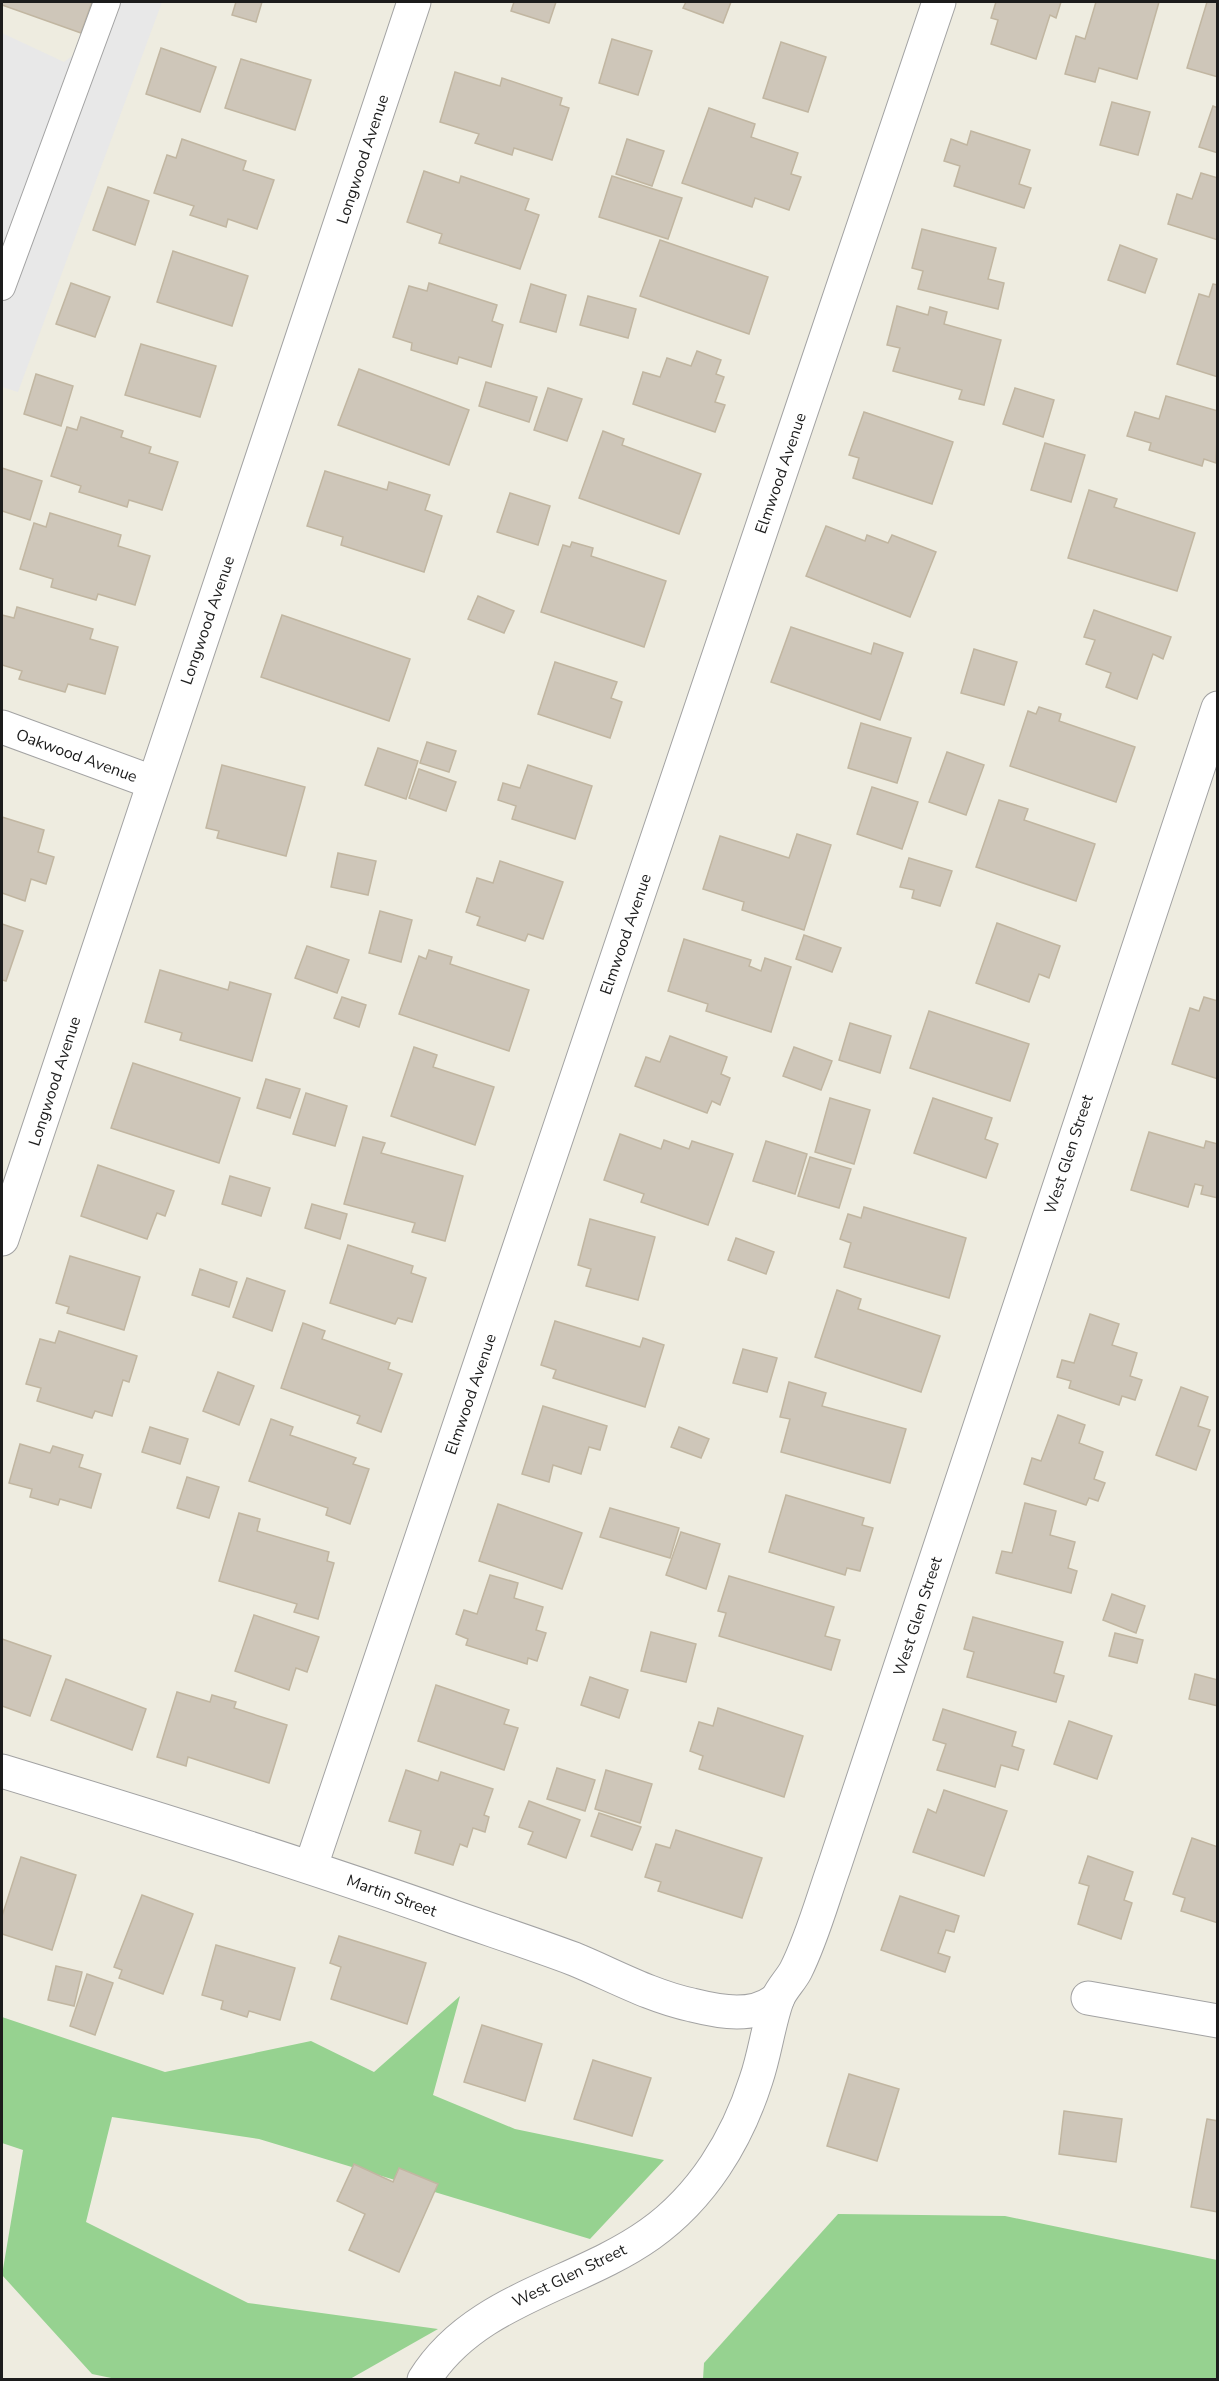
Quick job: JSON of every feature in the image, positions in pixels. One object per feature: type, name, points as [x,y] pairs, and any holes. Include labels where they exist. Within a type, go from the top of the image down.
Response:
[{"type":"street","name":"Longwood Avenue","points":[[2,1239],[152,782],[414,2]]},
{"type":"street","name":"Elmwood Avenue","points":[[311,1866],[939,2]]},
{"type":"street","name":"West Glen Street","points":[[424,2379],[447,2349],[482,2320],[614,2256],[649,2234],[681,2209],[705,2181],[742,2117],[757,2079],[777,1998],[796,1970],[834,1868],[1091,1083],[1218,708]]},
{"type":"street","name":"Oakwood Avenue","points":[[2,727],[152,782]]},
{"type":"street","name":"Martin Street","points":[[2,1771],[311,1866],[574,1960],[674,2001],[710,2009],[754,2011],[766,2008],[777,1998]]},
{"type":"street","points":[[1088,1998],[1218,2021]]},
{"type":"lane","points":[[2,287],[107,2]]},
{"type":"green space","points":[[460,1996],[433,2095],[515,2129],[664,2160],[590,2239],[259,2139],[112,2117],[86,2222],[248,2303],[438,2329],[350,2379],[121,2380],[92,2374],[2,2275],[23,2150],[2,2143],[2,2017],[165,2072],[311,2041],[374,2072]]},
{"type":"green space","points":[[838,2214],[1005,2216],[1217,2260],[1217,2379],[703,2379],[704,2363]]},
{"type":"shaded area","points":[[98,2],[162,2],[18,392],[2,387],[2,33],[64,62],[79,51]]},
{"type":"building","points":[[2,2],[92,2],[81,33],[2,5]]},
{"type":"building","points":[[236,2],[262,2],[256,22],[232,15]]},
{"type":"building","points":[[514,2],[556,2],[549,23],[511,11]]},
{"type":"building","points":[[686,2],[731,2],[723,23],[683,8]]},
{"type":"building","points":[[996,2],[1061,2],[1056,18],[1050,15],[1036,59],[991,44],[998,20],[991,18]]},
{"type":"building","points":[[1096,2],[1159,2],[1137,79],[1099,68],[1095,82],[1065,74],[1076,36],[1085,39]]},
{"type":"building","points":[[1207,2],[1218,2],[1218,77],[1187,68]]},
{"type":"building","points":[[612,39],[652,51],[638,95],[599,83]]},
{"type":"building","points":[[781,42],[826,57],[808,112],[763,98]]},
{"type":"building","points":[[161,48],[216,67],[200,112],[146,94]]},
{"type":"building","points":[[241,59],[311,80],[295,130],[225,108]]},
{"type":"building","points":[[455,72],[500,86],[502,78],[562,98],[560,105],[569,108],[552,160],[514,148],[512,155],[475,143],[479,134],[440,122]]},
{"type":"building","points":[[1112,102],[1150,112],[1138,155],[1100,145]]},
{"type":"building","points":[[1213,106],[1218,108],[1218,153],[1199,147]]},
{"type":"building","points":[[709,108],[755,124],[751,137],[798,153],[791,174],[801,177],[789,210],[755,198],[752,207],[682,183]]},
{"type":"building","points":[[971,131],[1030,150],[1019,184],[1031,188],[1024,208],[954,186],[960,166],[944,161],[951,139],[967,145]]},
{"type":"building","points":[[182,139],[246,161],[243,170],[274,180],[257,229],[228,219],[226,227],[190,215],[194,206],[154,193],[167,155],[176,158]]},
{"type":"building","points":[[627,139],[664,151],[652,186],[616,174]]},
{"type":"building","points":[[424,171],[459,183],[461,176],[529,199],[525,210],[539,215],[520,269],[439,243],[442,234],[407,222]]},
{"type":"building","points":[[1201,173],[1218,178],[1218,240],[1168,224],[1177,194],[1192,199]]},
{"type":"building","points":[[612,176],[682,198],[668,239],[599,217]]},
{"type":"building","points":[[108,187],[149,201],[135,245],[93,230]]},
{"type":"building","points":[[922,229],[996,248],[988,279],[1004,283],[998,309],[918,289],[923,271],[912,268]]},
{"type":"building","points":[[660,240],[768,277],[749,334],[640,296]]},
{"type":"building","points":[[1120,245],[1157,259],[1145,293],[1108,280]]},
{"type":"building","points":[[173,251],[248,276],[232,326],[157,302]]},
{"type":"building","points":[[71,283],[110,297],[95,337],[56,324]]},
{"type":"building","points":[[429,283],[497,305],[492,321],[503,325],[491,367],[459,357],[457,364],[411,350],[412,343],[393,337],[409,286],[427,291]]},
{"type":"building","points":[[531,284],[566,295],[556,332],[520,322]]},
{"type":"building","points":[[1213,284],[1218,285],[1218,377],[1177,364],[1199,294],[1209,297]]},
{"type":"building","points":[[588,296],[636,309],[628,338],[580,325]]},
{"type":"building","points":[[897,306],[928,315],[930,307],[947,312],[944,324],[1001,340],[984,405],[959,399],[962,390],[893,371],[900,348],[887,345]]},
{"type":"building","points":[[141,344],[216,366],[200,417],[125,395]]},
{"type":"building","points":[[697,351],[721,360],[716,374],[724,377],[715,402],[725,405],[715,432],[633,404],[643,372],[660,377],[667,358],[691,366]]},
{"type":"building","points":[[359,369],[469,410],[449,465],[338,425]]},
{"type":"building","points":[[36,374],[73,386],[61,426],[24,414]]},
{"type":"building","points":[[486,382],[537,397],[529,422],[479,406]]},
{"type":"building","points":[[548,388],[582,399],[567,441],[534,430]]},
{"type":"building","points":[[1015,388],[1054,400],[1043,437],[1003,424]]},
{"type":"building","points":[[1166,396],[1218,411],[1216,463],[1204,459],[1202,466],[1149,450],[1151,443],[1127,436],[1135,412],[1159,419]]},
{"type":"building","points":[[864,412],[953,442],[932,504],[853,478],[859,458],[849,455]]},
{"type":"building","points":[[81,417],[123,431],[121,437],[151,447],[149,453],[178,462],[162,510],[129,500],[127,507],[79,492],[81,486],[51,476],[67,427],[77,430]]},
{"type":"building","points":[[603,431],[624,439],[622,445],[701,474],[679,534],[579,498]]},
{"type":"building","points":[[1045,443],[1085,455],[1071,502],[1031,490]]},
{"type":"building","points":[[2,468],[42,481],[30,520],[2,511]]},
{"type":"building","points":[[325,471],[387,490],[389,482],[430,495],[425,510],[442,516],[424,572],[341,545],[343,537],[307,526]]},
{"type":"building","points":[[1089,490],[1117,499],[1114,507],[1195,533],[1177,591],[1068,558]]},
{"type":"building","points":[[510,493],[550,506],[538,545],[497,532]]},
{"type":"building","points":[[50,513],[121,535],[118,546],[150,556],[135,605],[98,594],[96,600],[51,587],[53,579],[20,569],[34,523],[46,527]]},
{"type":"building","points":[[826,526],[865,541],[867,535],[888,543],[892,535],[936,552],[910,617],[806,576]]},
{"type":"building","points":[[572,542],[593,548],[591,556],[666,581],[644,647],[541,612],[563,545],[570,547]]},
{"type":"building","points":[[478,596],[514,611],[504,633],[468,619]]},
{"type":"building","points":[[17,607],[93,629],[90,639],[118,647],[105,694],[68,684],[65,692],[19,679],[22,671],[2,665],[2,615],[14,618]]},
{"type":"building","points":[[1094,610],[1171,637],[1163,659],[1153,654],[1137,699],[1106,687],[1111,673],[1086,664],[1095,640],[1084,637]]},
{"type":"building","points":[[282,615],[410,659],[389,721],[261,677]]},
{"type":"building","points":[[791,627],[871,654],[874,643],[903,653],[880,720],[771,682]]},
{"type":"building","points":[[974,649],[1017,662],[1004,705],[961,693]]},
{"type":"building","points":[[555,662],[617,682],[611,698],[622,702],[610,738],[538,714]]},
{"type":"building","points":[[1039,707],[1061,714],[1059,721],[1135,747],[1116,802],[1010,766],[1028,711],[1036,714]]},
{"type":"building","points":[[861,723],[911,738],[897,783],[848,768]]},
{"type":"building","points":[[427,742],[456,751],[449,772],[420,763]]},
{"type":"building","points":[[378,748],[418,761],[406,799],[365,785]]},
{"type":"building","points":[[947,752],[984,765],[966,815],[929,802]]},
{"type":"building","points":[[222,765],[305,787],[286,856],[217,838],[219,831],[206,828]]},
{"type":"building","points":[[528,765],[592,786],[575,839],[512,819],[516,806],[498,800],[503,783],[520,788]]},
{"type":"building","points":[[419,769],[456,782],[446,811],[409,798]]},
{"type":"building","points":[[872,787],[918,802],[902,849],[857,834]]},
{"type":"building","points":[[999,800],[1028,809],[1024,820],[1095,844],[1076,901],[976,867]]},
{"type":"building","points":[[2,817],[44,830],[38,852],[54,857],[46,884],[31,879],[25,901],[2,893]]},
{"type":"building","points":[[797,834],[831,845],[804,930],[742,910],[744,902],[703,889],[720,836],[789,858]]},
{"type":"building","points":[[338,853],[376,861],[368,895],[331,887]]},
{"type":"building","points":[[909,858],[952,871],[940,906],[912,898],[914,890],[900,887]]},
{"type":"building","points":[[500,861],[563,882],[543,939],[528,934],[525,941],[477,925],[480,917],[466,912],[477,878],[493,883]]},
{"type":"building","points":[[380,911],[412,920],[401,962],[369,953]]},
{"type":"building","points":[[997,923],[1060,946],[1049,978],[1039,974],[1029,1002],[976,983]]},
{"type":"building","points":[[2,924],[23,931],[6,981],[2,980]]},
{"type":"building","points":[[804,935],[841,948],[832,972],[796,959]]},
{"type":"building","points":[[684,939],[751,960],[749,966],[761,971],[765,958],[791,967],[771,1032],[706,1011],[708,1004],[668,991]]},
{"type":"building","points":[[307,946],[349,960],[337,993],[295,978]]},
{"type":"building","points":[[429,950],[452,957],[450,964],[529,990],[509,1051],[399,1014],[419,956],[426,959]]},
{"type":"building","points":[[160,970],[228,990],[230,982],[271,994],[252,1061],[180,1040],[182,1033],[145,1022]]},
{"type":"building","points":[[342,997],[366,1005],[359,1027],[334,1018]]},
{"type":"building","points":[[1204,997],[1218,1001],[1218,1079],[1172,1064],[1190,1008],[1199,1011]]},
{"type":"building","points":[[929,1011],[1029,1044],[1010,1101],[910,1068]]},
{"type":"building","points":[[850,1023],[891,1036],[880,1073],[839,1060]]},
{"type":"building","points":[[670,1036],[727,1057],[721,1074],[730,1078],[720,1105],[712,1101],[707,1113],[635,1086],[646,1057],[660,1062]]},
{"type":"building","points":[[414,1047],[437,1055],[433,1067],[494,1087],[475,1145],[391,1116]]},
{"type":"building","points":[[794,1047],[832,1061],[821,1090],[783,1076]]},
{"type":"building","points":[[133,1063],[240,1098],[219,1163],[111,1128]]},
{"type":"building","points":[[266,1079],[300,1089],[290,1118],[257,1108]]},
{"type":"building","points":[[306,1093],[347,1106],[335,1146],[293,1134]]},
{"type":"building","points":[[830,1098],[870,1110],[854,1164],[815,1152]]},
{"type":"building","points":[[933,1098],[992,1118],[985,1139],[998,1144],[986,1178],[914,1153]]},
{"type":"building","points":[[1149,1132],[1204,1148],[1206,1141],[1218,1144],[1218,1198],[1201,1194],[1203,1186],[1195,1184],[1188,1207],[1131,1190]]},
{"type":"building","points":[[620,1134],[661,1149],[664,1140],[689,1149],[692,1141],[733,1154],[708,1225],[641,1202],[644,1194],[604,1180]]},
{"type":"building","points":[[363,1137],[385,1143],[381,1153],[463,1176],[445,1241],[412,1232],[415,1223],[344,1204]]},
{"type":"building","points":[[766,1141],[807,1154],[795,1194],[753,1181]]},
{"type":"building","points":[[810,1157],[851,1169],[839,1208],[798,1196]]},
{"type":"building","points":[[98,1165],[174,1191],[165,1216],[157,1213],[147,1239],[81,1216]]},
{"type":"building","points":[[230,1176],[270,1188],[261,1216],[222,1204]]},
{"type":"building","points":[[312,1204],[347,1214],[340,1239],[305,1228]]},
{"type":"building","points":[[864,1207],[966,1238],[949,1298],[844,1267],[851,1243],[840,1239],[848,1214],[861,1218]]},
{"type":"building","points":[[590,1219],[655,1237],[638,1300],[586,1286],[591,1269],[578,1265]]},
{"type":"building","points":[[736,1238],[774,1252],[766,1274],[728,1260]]},
{"type":"building","points":[[348,1245],[413,1266],[411,1273],[426,1278],[412,1322],[398,1318],[395,1324],[330,1303]]},
{"type":"building","points":[[70,1256],[140,1277],[124,1330],[67,1313],[69,1307],[56,1303]]},
{"type":"building","points":[[200,1269],[237,1282],[229,1307],[192,1295]]},
{"type":"building","points":[[247,1278],[285,1291],[272,1331],[233,1317]]},
{"type":"building","points":[[837,1290],[861,1299],[858,1309],[940,1336],[921,1392],[815,1357]]},
{"type":"building","points":[[1090,1314],[1119,1324],[1112,1345],[1137,1353],[1130,1376],[1142,1380],[1135,1400],[1122,1396],[1119,1405],[1069,1388],[1071,1381],[1057,1377],[1062,1360],[1074,1363]]},
{"type":"building","points":[[555,1321],[640,1347],[643,1338],[664,1345],[645,1407],[553,1378],[556,1370],[541,1365]]},
{"type":"building","points":[[303,1323],[325,1331],[322,1339],[390,1363],[388,1369],[402,1374],[381,1432],[357,1423],[360,1416],[281,1388]]},
{"type":"building","points":[[59,1331],[137,1356],[129,1382],[123,1380],[112,1416],[95,1411],[92,1418],[37,1401],[41,1388],[26,1384],[40,1339],[55,1343]]},
{"type":"building","points":[[743,1349],[777,1358],[767,1392],[733,1383]]},
{"type":"building","points":[[218,1372],[254,1386],[239,1425],[203,1411]]},
{"type":"building","points":[[789,1382],[826,1393],[822,1406],[906,1429],[890,1483],[781,1452],[790,1419],[780,1417]]},
{"type":"building","points":[[1181,1387],[1208,1397],[1198,1426],[1210,1430],[1196,1470],[1156,1455]]},
{"type":"building","points":[[543,1406],[607,1426],[600,1450],[589,1447],[581,1474],[553,1465],[549,1482],[522,1474]]},
{"type":"building","points":[[1058,1415],[1085,1425],[1079,1443],[1103,1452],[1094,1479],[1105,1483],[1098,1501],[1089,1498],[1086,1505],[1024,1484],[1032,1458],[1041,1461]]},
{"type":"building","points":[[271,1419],[293,1427],[290,1435],[356,1458],[353,1464],[369,1469],[350,1524],[326,1515],[328,1508],[249,1481]]},
{"type":"building","points":[[150,1427],[188,1439],[180,1464],[142,1452]]},
{"type":"building","points":[[679,1427],[709,1439],[701,1458],[671,1447]]},
{"type":"building","points":[[20,1444],[50,1453],[53,1446],[83,1455],[79,1467],[101,1474],[91,1508],[60,1499],[58,1505],[30,1497],[32,1489],[9,1483]]},
{"type":"building","points":[[187,1477],[219,1487],[209,1518],[177,1508]]},
{"type":"building","points":[[786,1495],[864,1518],[862,1525],[873,1528],[860,1571],[847,1568],[845,1575],[769,1552]]},
{"type":"building","points":[[1025,1503],[1056,1511],[1050,1535],[1075,1542],[1068,1568],[1077,1571],[1071,1593],[996,1573],[1002,1551],[1012,1553]]},
{"type":"building","points":[[498,1504],[582,1533],[562,1589],[479,1561]]},
{"type":"building","points":[[610,1508],[679,1528],[670,1558],[600,1537]]},
{"type":"building","points":[[239,1513],[260,1519],[257,1531],[329,1552],[327,1561],[334,1563],[318,1619],[294,1612],[297,1604],[219,1581]]},
{"type":"building","points":[[681,1532],[720,1544],[706,1589],[666,1575]]},
{"type":"building","points":[[490,1575],[518,1583],[514,1598],[543,1607],[536,1630],[546,1633],[537,1661],[528,1658],[527,1664],[466,1645],[468,1639],[456,1634],[464,1610],[477,1614]]},
{"type":"building","points":[[729,1576],[834,1607],[825,1636],[840,1640],[831,1670],[719,1636],[726,1613],[718,1611]]},
{"type":"building","points":[[1112,1594],[1145,1606],[1136,1633],[1103,1620]]},
{"type":"building","points":[[254,1615],[319,1637],[307,1672],[296,1668],[289,1690],[235,1671]]},
{"type":"building","points":[[973,1617],[1063,1642],[1054,1673],[1064,1676],[1056,1702],[967,1677],[974,1652],[964,1649]]},
{"type":"building","points":[[651,1632],[696,1644],[686,1682],[641,1671]]},
{"type":"building","points":[[1115,1633],[1143,1640],[1137,1663],[1109,1656]]},
{"type":"building","points":[[2,1639],[51,1656],[30,1716],[2,1706]]},
{"type":"building","points":[[1195,1674],[1218,1680],[1218,1706],[1189,1699]]},
{"type":"building","points":[[590,1677],[628,1690],[619,1718],[581,1705]]},
{"type":"building","points":[[66,1679],[146,1709],[132,1750],[51,1720]]},
{"type":"building","points":[[436,1685],[509,1710],[504,1724],[518,1728],[504,1770],[418,1741]]},
{"type":"building","points":[[177,1692],[210,1702],[212,1695],[236,1702],[234,1708],[287,1725],[269,1783],[188,1757],[186,1766],[157,1757]]},
{"type":"building","points":[[718,1708],[803,1736],[784,1797],[699,1769],[703,1756],[690,1751],[699,1722],[713,1726]]},
{"type":"building","points":[[943,1709],[1016,1732],[1012,1746],[1024,1750],[1018,1770],[1001,1765],[995,1787],[937,1770],[946,1744],[933,1740]]},
{"type":"building","points":[[1069,1721],[1112,1736],[1097,1779],[1054,1764]]},
{"type":"building","points":[[557,1768],[595,1780],[585,1811],[547,1799]]},
{"type":"building","points":[[406,1770],[438,1781],[441,1772],[493,1789],[484,1815],[489,1817],[485,1832],[473,1828],[467,1847],[460,1844],[453,1865],[415,1853],[421,1831],[389,1821]]},
{"type":"building","points":[[606,1770],[652,1784],[640,1823],[595,1809]]},
{"type":"building","points":[[944,1790],[1007,1811],[984,1876],[913,1852],[928,1809],[936,1813]]},
{"type":"building","points":[[529,1801],[580,1820],[566,1858],[528,1844],[533,1832],[519,1827]]},
{"type":"building","points":[[599,1813],[641,1827],[632,1850],[591,1836]]},
{"type":"building","points":[[676,1830],[762,1858],[742,1918],[658,1891],[661,1882],[645,1877],[656,1844],[670,1848]]},
{"type":"building","points":[[1192,1838],[1218,1847],[1218,1923],[1181,1911],[1185,1898],[1173,1894]]},
{"type":"building","points":[[1088,1856],[1133,1872],[1124,1900],[1132,1903],[1121,1939],[1078,1924],[1089,1886],[1079,1883]]},
{"type":"building","points":[[21,1857],[76,1875],[52,1950],[2,1934],[2,1916]]},
{"type":"building","points":[[142,1895],[193,1914],[163,1994],[119,1978],[122,1970],[114,1967]]},
{"type":"building","points":[[900,1896],[959,1916],[954,1932],[946,1930],[938,1953],[950,1957],[945,1972],[881,1950]]},
{"type":"building","points":[[339,1936],[426,1963],[407,2024],[331,1999],[341,1967],[330,1963]]},
{"type":"building","points":[[216,1945],[295,1968],[280,2020],[249,2011],[247,2017],[221,2009],[223,2001],[202,1995]]},
{"type":"building","points":[[56,1966],[82,1972],[74,2006],[48,2000]]},
{"type":"building","points":[[87,1974],[113,1983],[95,2035],[70,2026]]},
{"type":"building","points":[[482,2025],[542,2044],[525,2101],[464,2082]]},
{"type":"building","points":[[593,2060],[651,2078],[632,2136],[574,2119]]},
{"type":"building","points":[[849,2074],[899,2089],[877,2161],[827,2146]]},
{"type":"building","points":[[1064,2111],[1122,2119],[1116,2162],[1059,2154]]},
{"type":"building","points":[[1207,2119],[1218,2121],[1218,2212],[1191,2207]]},
{"type":"building","points":[[354,2164],[393,2182],[399,2168],[438,2184],[399,2272],[349,2250],[365,2214],[337,2201]]}]
